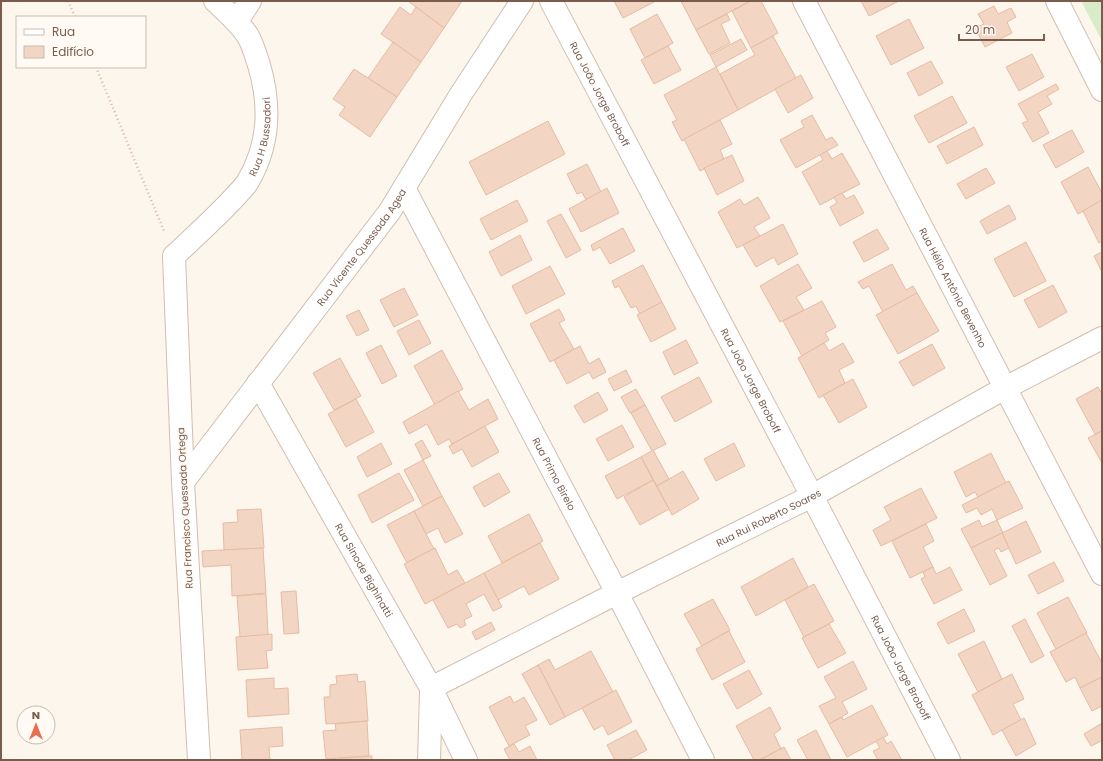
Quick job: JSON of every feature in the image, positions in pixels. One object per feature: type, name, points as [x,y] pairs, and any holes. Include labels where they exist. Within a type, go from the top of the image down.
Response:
[{"type":"street","name":"Rua H Bussadori","points":[[174,256],[247,184],[259,160],[267,122],[266,100],[262,77],[249,38],[237,21],[214,1]]},
{"type":"street","points":[[237,21],[250,1]]},
{"type":"street","name":"Rua Vicente Quessada Agea","points":[[183,482],[390,211],[461,94],[522,1]]},
{"type":"street","name":"Rua João Jorge Broboff","points":[[551,1],[812,496],[949,760]]},
{"type":"street","name":"Rua Hélio Antônio Bevenho","points":[[804,1],[1102,574]]},
{"type":"street","points":[[1057,1],[1102,90]]},
{"type":"street","name":"Rua Primo Birelo","points":[[404,188],[703,760]]},
{"type":"street","name":"Rua Francisco Quessada Ortega","points":[[174,256],[183,482],[199,760]]},
{"type":"street","name":"Rua Rui Roberto Soares","points":[[431,688],[812,496],[1005,388],[1102,338]]},
{"type":"street","name":"Rua Sinode Bighinatti","points":[[258,383],[431,688],[466,760]]},
{"type":"street","points":[[428,760],[431,688]]},
{"type":"path","points":[[68,1],[75,16]]},
{"type":"path","points":[[96,68],[174,256]]},
{"type":"green space","points":[[1081,1],[1102,1],[1102,41]]},
{"type":"building","points":[[408,1],[462,1],[444,28]]},
{"type":"building","points":[[614,1],[656,1],[623,18]]},
{"type":"building","points":[[681,1],[750,1],[696,30]]},
{"type":"building","points":[[751,1],[761,1],[778,33],[751,48],[732,11]]},
{"type":"building","points":[[861,1],[899,1],[869,16]]},
{"type":"building","points":[[994,6],[998,14],[1011,8],[1016,17],[1007,22],[1012,33],[985,47],[975,28],[984,24],[978,14]]},
{"type":"building","points":[[400,7],[411,15],[416,7],[444,28],[421,62],[381,34]]},
{"type":"building","points":[[657,14],[673,43],[645,58],[630,29]]},
{"type":"building","points":[[727,14],[730,20],[721,24],[730,43],[709,54],[696,30]]},
{"type":"building","points":[[909,19],[924,48],[891,65],[876,36]]},
{"type":"building","points":[[773,36],[796,78],[738,110],[720,74],[755,55],[751,48]]},
{"type":"building","points":[[741,39],[747,50],[716,67],[710,55]]},
{"type":"building","points":[[393,42],[421,62],[397,97],[368,78]]},
{"type":"building","points":[[668,46],[681,70],[654,84],[641,60]]},
{"type":"building","points":[[1032,54],[1044,77],[1019,91],[1006,67]]},
{"type":"building","points":[[931,61],[943,83],[919,96],[907,73]]},
{"type":"building","points":[[716,67],[738,110],[682,141],[672,122],[677,120],[664,95]]},
{"type":"building","points":[[354,69],[397,97],[370,137],[339,115],[345,107],[333,99]]},
{"type":"building","points":[[801,75],[813,98],[788,113],[775,89]]},
{"type":"building","points":[[1056,84],[1059,89],[1047,96],[1052,104],[1038,112],[1049,133],[1033,142],[1022,123],[1028,121],[1018,104]]},
{"type":"building","points":[[952,96],[967,123],[929,143],[914,116]]},
{"type":"building","points":[[812,115],[826,140],[832,137],[838,145],[796,168],[780,140],[804,127],[801,121]]},
{"type":"building","points":[[720,120],[732,144],[720,150],[724,159],[700,171],[684,139]]},
{"type":"building","points":[[548,121],[565,154],[486,195],[469,162]]},
{"type":"building","points":[[974,127],[983,145],[947,164],[937,146]]},
{"type":"building","points":[[1072,130],[1084,152],[1056,168],[1043,145]]},
{"type":"building","points":[[827,151],[832,159],[842,153],[860,184],[820,205],[802,172],[823,160],[820,155]]},
{"type":"building","points":[[732,155],[744,181],[717,195],[704,168]]},
{"type":"building","points":[[587,164],[601,192],[586,200],[582,192],[577,194],[567,174]]},
{"type":"building","points":[[1088,167],[1102,193],[1102,201],[1078,214],[1061,182]]},
{"type":"building","points":[[986,168],[995,183],[966,199],[957,184]]},
{"type":"building","points":[[607,188],[619,213],[581,232],[569,209]]},
{"type":"building","points":[[842,193],[846,199],[854,195],[864,213],[840,226],[830,207],[837,203],[834,197]]},
{"type":"building","points":[[758,197],[770,218],[754,227],[760,236],[737,248],[718,212],[740,199],[744,205]]},
{"type":"building","points":[[517,200],[528,221],[491,240],[480,219]]},
{"type":"building","points":[[1102,200],[1102,241],[1099,243],[1083,211]]},
{"type":"building","points":[[1009,205],[1016,219],[987,234],[980,221]]},
{"type":"building","points":[[561,214],[581,250],[566,258],[547,221]]},
{"type":"building","points":[[783,224],[798,254],[778,265],[774,257],[756,267],[743,245]]},
{"type":"building","points":[[623,228],[635,251],[610,264],[600,247],[593,251],[591,245]]},
{"type":"building","points":[[877,229],[889,249],[864,262],[853,242]]},
{"type":"building","points":[[520,235],[532,260],[501,276],[489,252]]},
{"type":"building","points":[[1026,242],[1046,281],[1014,297],[994,259]]},
{"type":"building","points":[[1102,252],[1102,272],[1094,256]]},
{"type":"building","points":[[798,264],[812,288],[796,297],[804,310],[780,322],[760,286]]},
{"type":"building","points":[[892,264],[906,290],[913,286],[917,293],[883,312],[869,286],[863,289],[858,282]]},
{"type":"building","points":[[643,265],[662,302],[640,314],[636,306],[631,308],[619,286],[615,288],[612,281]]},
{"type":"building","points":[[550,266],[565,294],[526,314],[512,286]]},
{"type":"building","points":[[1053,285],[1067,312],[1039,328],[1024,300]]},
{"type":"building","points":[[404,288],[418,315],[394,327],[380,300]]},
{"type":"building","points":[[917,293],[939,331],[898,354],[876,315]]},
{"type":"building","points":[[822,301],[836,327],[825,333],[829,340],[802,356],[783,321]]},
{"type":"building","points":[[662,302],[676,329],[651,342],[637,315]]},
{"type":"building","points":[[559,309],[565,320],[559,323],[574,349],[550,362],[530,324]]},
{"type":"building","points":[[359,310],[369,330],[357,336],[346,316]]},
{"type":"building","points":[[419,320],[431,343],[409,355],[397,331]]},
{"type":"building","points":[[686,340],[698,363],[674,375],[663,352]]},
{"type":"building","points":[[824,343],[829,351],[843,343],[854,362],[839,370],[845,383],[819,398],[798,358]]},
{"type":"building","points":[[932,344],[945,368],[913,386],[899,362]]},
{"type":"building","points":[[381,345],[397,376],[382,384],[366,353]]},
{"type":"building","points":[[580,346],[589,364],[599,358],[606,372],[593,379],[589,372],[567,384],[554,360]]},
{"type":"building","points":[[442,350],[463,389],[435,405],[414,366]]},
{"type":"building","points":[[340,358],[361,396],[334,410],[313,373]]},
{"type":"building","points":[[626,370],[632,382],[614,391],[608,379]]},
{"type":"building","points":[[699,377],[712,402],[675,422],[661,397]]},
{"type":"building","points":[[853,379],[867,407],[839,423],[823,395]]},
{"type":"building","points":[[1098,387],[1102,394],[1102,431],[1095,434],[1076,399]]},
{"type":"building","points":[[636,389],[645,405],[630,413],[621,397]]},
{"type":"building","points":[[458,391],[469,410],[488,399],[498,419],[452,444],[449,439],[438,445],[427,424],[409,434],[403,422]]},
{"type":"building","points":[[598,392],[608,410],[584,423],[574,406]]},
{"type":"building","points":[[356,399],[374,432],[346,447],[328,414]]},
{"type":"building","points":[[645,405],[666,444],[652,451],[631,413]]},
{"type":"building","points":[[622,425],[634,447],[608,461],[596,439]]},
{"type":"building","points":[[485,426],[499,452],[472,467],[462,449],[453,454],[449,446]]},
{"type":"building","points":[[1102,431],[1102,463],[1088,438]]},
{"type":"building","points":[[422,440],[431,456],[423,460],[415,444]]},
{"type":"building","points":[[381,443],[392,464],[367,477],[357,457]]},
{"type":"building","points":[[734,443],[745,466],[716,481],[704,459]]},
{"type":"building","points":[[653,450],[669,479],[657,486],[641,457]]},
{"type":"building","points":[[991,453],[1006,483],[978,497],[975,492],[966,497],[954,472]]},
{"type":"building","points":[[641,457],[653,480],[617,499],[605,476]]},
{"type":"building","points":[[423,460],[442,496],[423,506],[404,470]]},
{"type":"building","points":[[683,471],[699,499],[672,515],[657,486]]},
{"type":"building","points":[[399,473],[414,500],[372,523],[358,495]]},
{"type":"building","points":[[499,473],[510,492],[484,507],[473,487]]},
{"type":"building","points":[[653,480],[669,509],[640,525],[624,497]]},
{"type":"building","points":[[1009,481],[1023,508],[997,520],[992,509],[981,515],[977,508],[966,513],[962,505]]},
{"type":"building","points":[[921,488],[937,518],[881,546],[873,530],[891,520],[884,507]]},
{"type":"building","points":[[442,496],[463,534],[445,543],[438,528],[426,534],[414,511]]},
{"type":"building","points":[[261,509],[264,548],[224,550],[223,523],[238,522],[237,510]]},
{"type":"building","points":[[414,511],[434,549],[407,563],[387,525]]},
{"type":"building","points":[[529,514],[543,541],[502,563],[488,536]]},
{"type":"building","points":[[979,520],[982,527],[997,520],[1003,533],[971,548],[961,529]]},
{"type":"building","points":[[1026,521],[1041,552],[1016,564],[1002,533]]},
{"type":"building","points":[[926,524],[934,541],[923,547],[933,567],[910,578],[892,541]]},
{"type":"building","points":[[1002,533],[1009,548],[1001,552],[999,548],[994,550],[1007,576],[990,585],[971,548]]},
{"type":"building","points":[[540,543],[559,579],[529,595],[524,586],[498,600],[484,573]]},
{"type":"building","points":[[263,548],[266,593],[232,596],[231,565],[203,567],[202,551]]},
{"type":"building","points":[[435,548],[448,575],[457,570],[465,583],[425,604],[404,564]]},
{"type":"building","points":[[793,558],[808,587],[756,616],[741,587]]},
{"type":"building","points":[[1054,562],[1064,581],[1038,594],[1028,575]]},
{"type":"building","points":[[933,567],[936,574],[950,567],[962,590],[934,604],[921,579],[925,577],[923,572]]},
{"type":"building","points":[[484,573],[502,607],[493,611],[484,594],[466,604],[472,616],[464,620],[466,625],[460,628],[457,624],[448,628],[433,600]]},
{"type":"building","points":[[814,584],[834,621],[804,637],[785,600]]},
{"type":"building","points":[[296,591],[299,633],[284,634],[281,592]]},
{"type":"building","points":[[266,594],[268,635],[240,637],[237,596]]},
{"type":"building","points":[[1068,597],[1087,633],[1056,649],[1037,613]]},
{"type":"building","points":[[713,599],[730,630],[702,646],[684,614]]},
{"type":"building","points":[[964,609],[975,631],[948,644],[937,623]]},
{"type":"building","points":[[1025,619],[1044,656],[1031,663],[1012,626]]},
{"type":"building","points":[[491,622],[495,630],[476,640],[472,632]]},
{"type":"building","points":[[829,624],[846,653],[818,668],[802,638]]},
{"type":"building","points":[[729,631],[745,662],[712,680],[696,649]]},
{"type":"building","points":[[1086,633],[1102,663],[1102,677],[1080,688],[1075,677],[1066,682],[1050,652]]},
{"type":"building","points":[[272,634],[272,650],[266,651],[268,668],[238,670],[236,637]]},
{"type":"building","points":[[984,641],[1002,679],[978,692],[958,654]]},
{"type":"building","points":[[591,651],[613,692],[565,717],[538,665],[549,659],[555,670]]},
{"type":"building","points":[[853,661],[867,689],[842,702],[848,713],[829,724],[819,706],[836,698],[824,677]]},
{"type":"building","points":[[538,665],[565,717],[550,725],[522,674]]},
{"type":"building","points":[[749,670],[762,694],[737,709],[723,684]]},
{"type":"building","points":[[357,674],[358,682],[365,681],[368,721],[326,724],[324,697],[330,697],[330,685],[337,684],[336,676]]},
{"type":"building","points":[[1012,674],[1024,699],[1013,704],[1021,720],[993,735],[972,695]]},
{"type":"building","points":[[1102,677],[1102,706],[1092,711],[1080,688]]},
{"type":"building","points":[[274,678],[274,689],[288,688],[289,714],[248,717],[246,680]]},
{"type":"building","points":[[616,690],[632,722],[608,735],[603,725],[594,730],[582,708]]},
{"type":"building","points":[[510,696],[514,703],[524,697],[537,720],[525,726],[530,735],[509,746],[489,707]]},
{"type":"building","points":[[872,705],[888,735],[847,757],[829,724],[842,717],[843,720]]},
{"type":"building","points":[[770,707],[781,729],[774,734],[781,749],[759,760],[754,760],[736,726]]},
{"type":"building","points":[[1024,718],[1036,744],[1016,756],[1002,730]]},
{"type":"building","points":[[367,721],[369,756],[326,759],[323,731],[336,730],[335,724]]},
{"type":"building","points":[[1102,723],[1102,743],[1101,741],[1091,746],[1084,734]]},
{"type":"building","points":[[282,727],[283,746],[269,747],[270,760],[242,760],[240,730]]},
{"type":"building","points":[[636,730],[647,750],[628,760],[615,760],[607,745]]},
{"type":"building","points":[[816,730],[831,760],[808,760],[797,740]]},
{"type":"building","points":[[883,737],[887,744],[891,741],[902,760],[878,760],[873,751],[880,748],[876,741]]},
{"type":"building","points":[[514,744],[519,752],[530,746],[537,760],[510,760],[504,749]]},
{"type":"building","points":[[784,747],[791,760],[762,760],[762,759]]},
{"type":"building","points":[[372,756],[372,760],[340,760],[340,758]]}]
